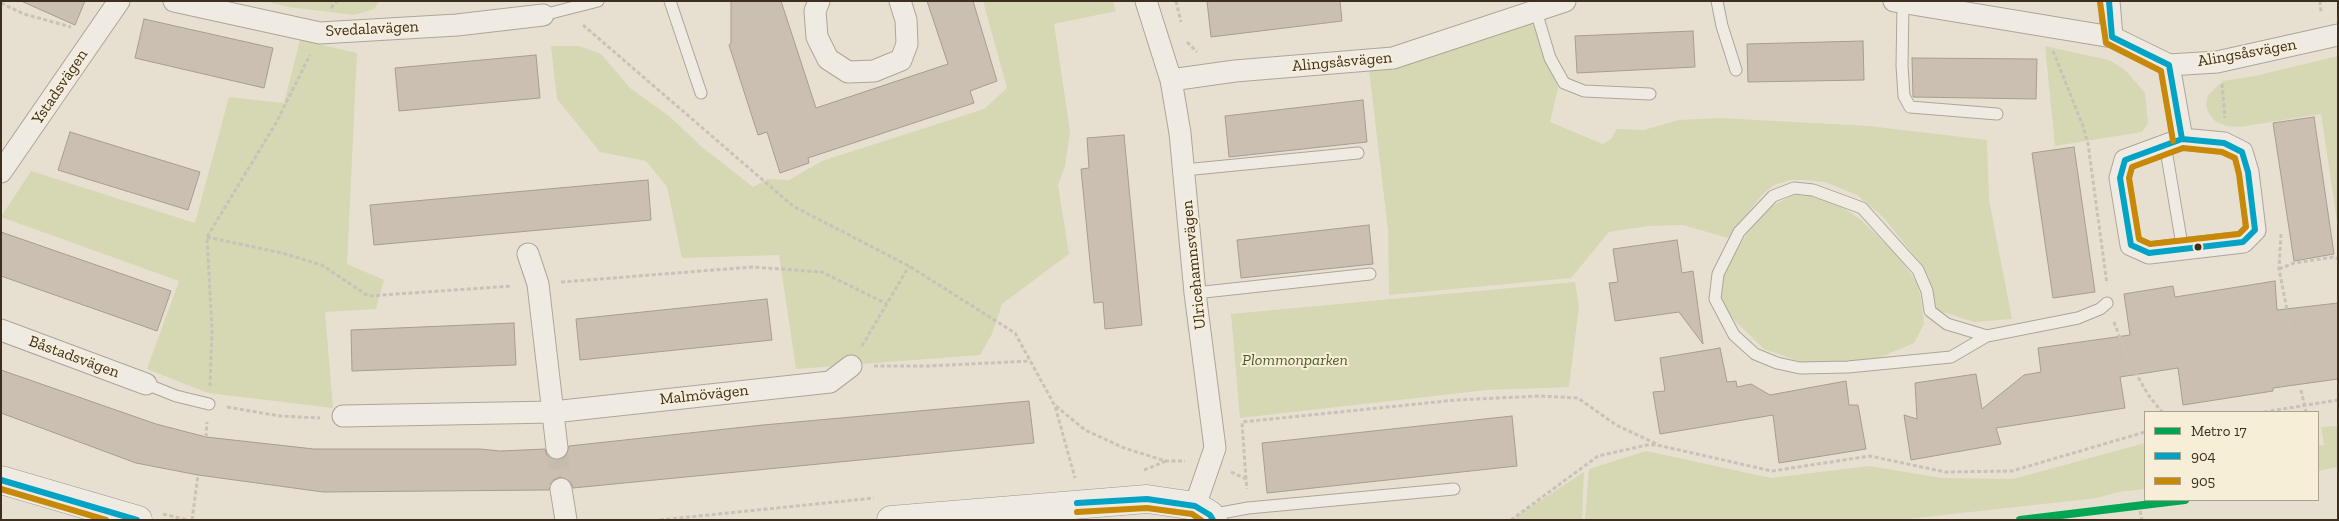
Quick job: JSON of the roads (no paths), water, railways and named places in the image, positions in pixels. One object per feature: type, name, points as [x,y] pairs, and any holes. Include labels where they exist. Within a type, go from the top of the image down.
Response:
[{"type":"street","name":"Ystadsvägen","points":[[1,172],[119,1]]},
{"type":"street","name":"Svedalavägen","points":[[174,1],[320,32],[457,25],[543,15]]},
{"type":"street","points":[[819,1],[815,11],[817,37],[828,59],[848,72],[874,70],[900,60],[907,44],[906,20],[900,1]]},
{"type":"street","name":"Ulricehamnsvägen","points":[[1146,1],[1171,80],[1184,170],[1195,293],[1215,448],[1206,513]]},
{"type":"street","name":"Alingsåsvägen","points":[[1171,80],[1229,72],[1393,58],[1565,1]]},
{"type":"street","points":[[2109,1],[2112,37]]},
{"type":"street","name":"Alingsåsvägen","points":[[1898,2],[2112,37],[2169,65],[2217,62],[2338,35]]},
{"type":"street","points":[[2169,65],[2173,142]]},
{"type":"street","points":[[2173,142],[2224,143],[2242,152],[2248,172],[2255,230],[2242,242],[2183,251],[2149,253],[2131,245],[2120,178],[2125,160],[2173,142]]},
{"type":"street","points":[[528,254],[538,284],[556,448]]},
{"type":"street","name":"Båstadsvägen","points":[[1,330],[146,384]]},
{"type":"street","name":"Malmövägen","points":[[343,416],[553,412],[830,382],[851,366]]},
{"type":"street","points":[[1,480],[138,520]]},
{"type":"street","points":[[561,489],[566,520]]},
{"type":"street","points":[[891,520],[1095,509],[1147,499],[1206,513]]},
{"type":"lane","points":[[543,15],[598,1]]},
{"type":"lane","points":[[670,1],[701,93]]},
{"type":"lane","points":[[1717,1],[1722,26],[1736,70]]},
{"type":"lane","points":[[1898,2],[1904,96],[1910,107],[1998,114]]},
{"type":"lane","points":[[1536,12],[1550,58],[1564,83],[1584,91],[1650,94]]},
{"type":"lane","points":[[2173,142],[2183,251]]},
{"type":"lane","points":[[1184,170],[1358,154]]},
{"type":"lane","points":[[1987,336],[1947,324],[1930,311],[1927,291],[1918,270],[1862,208],[1813,190],[1794,188],[1773,196],[1739,232],[1718,274],[1715,298],[1734,335],[1755,354],[1777,363],[1800,368],[1848,367],[1951,357],[1987,336],[2078,318],[2100,309],[2107,303]]},
{"type":"lane","points":[[1195,293],[1370,274]]},
{"type":"lane","points":[[146,384],[176,396],[209,404]]},
{"type":"lane","points":[[1206,513],[1454,489]]},
{"type":"tunnel","points":[[557,448],[561,489]]},
{"type":"metro line","name":"17","points":[[2020,520],[2177,501]]},
{"type":"park label","name":"Plommonparken","points":[[1295,360]]}]
